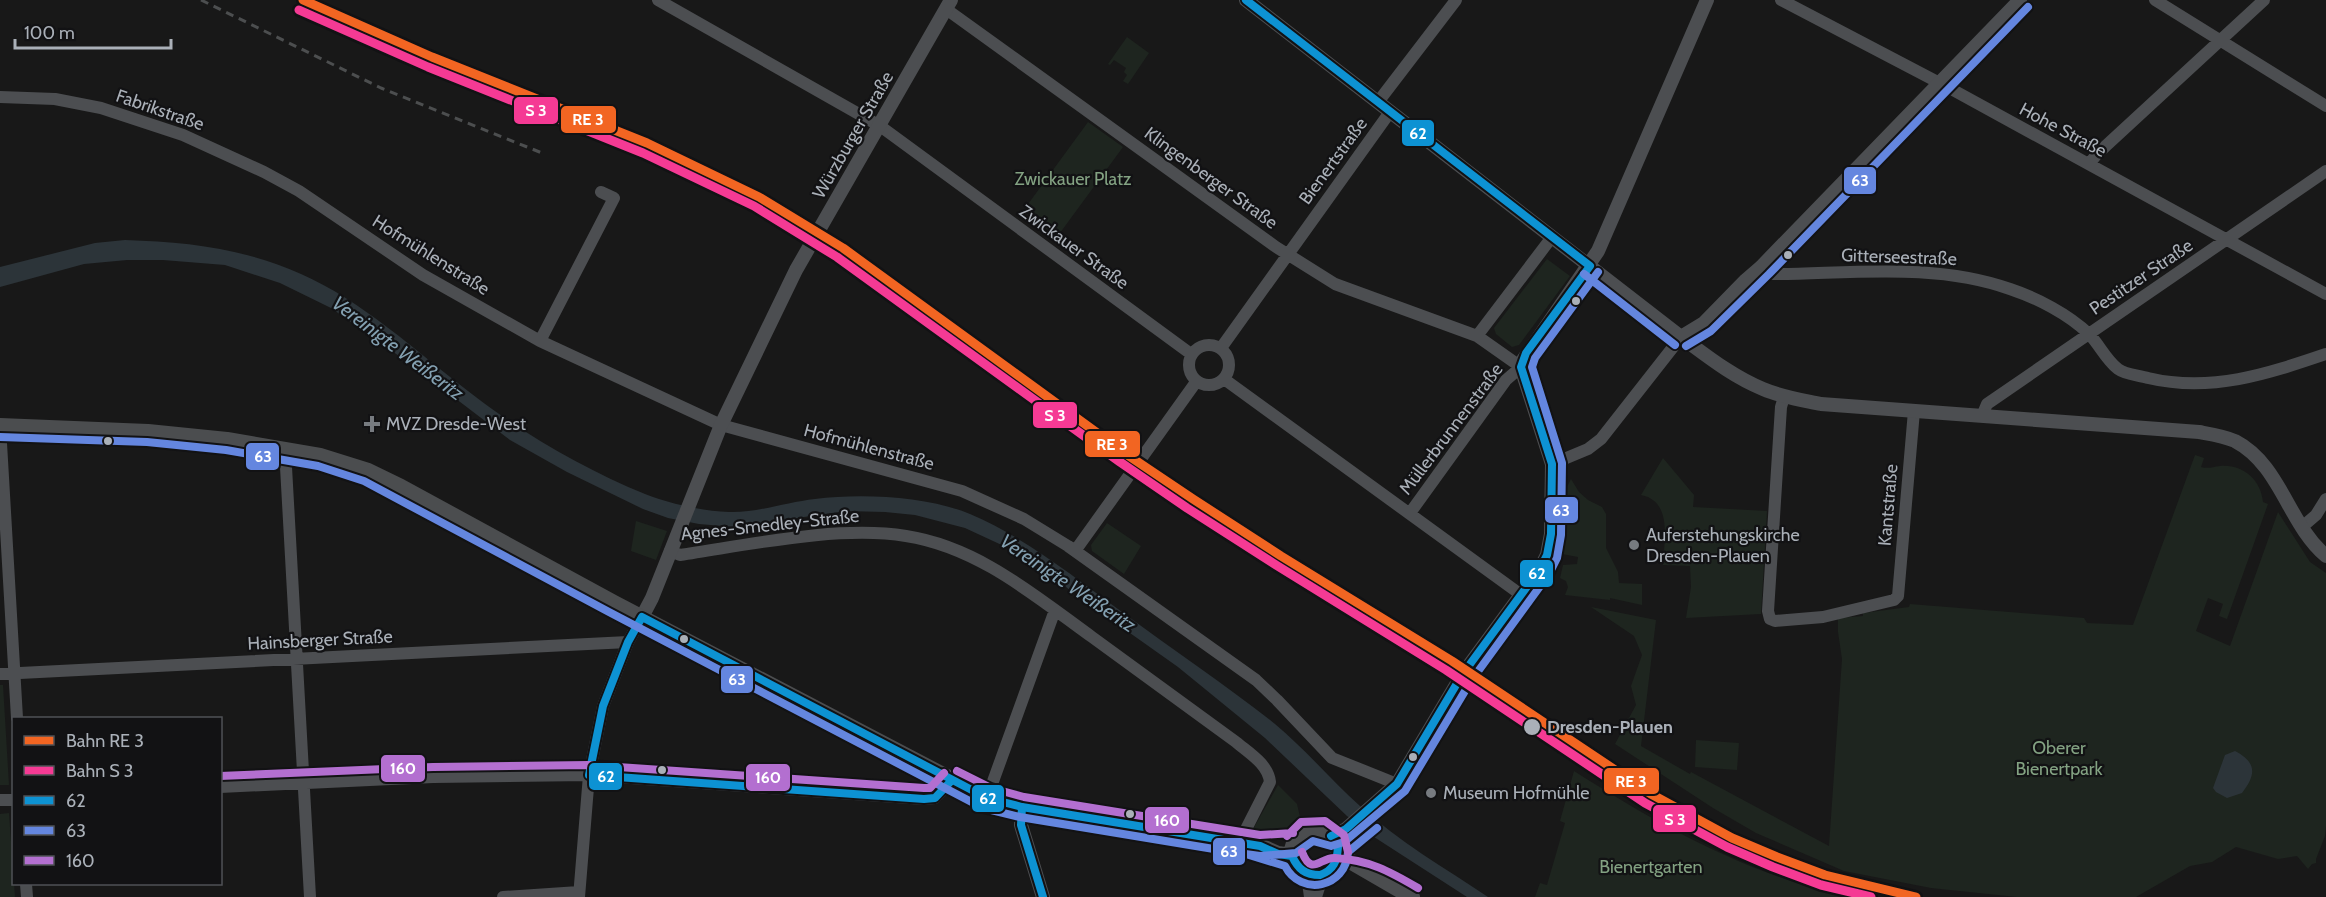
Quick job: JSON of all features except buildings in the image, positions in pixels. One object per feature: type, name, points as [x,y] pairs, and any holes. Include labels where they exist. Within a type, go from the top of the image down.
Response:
[{"type":"main road","points":[[0,426],[168,434],[288,450],[328,459],[381,476],[642,617],[987,798],[1022,807],[1241,838],[1260,846],[1293,850]]},
{"type":"main road","points":[[1293,850],[1305,832],[1322,831],[1332,853],[1353,861],[1367,873],[1383,879],[1412,897]]},
{"type":"main road","points":[[1293,850],[1300,870],[1332,853]]},
{"type":"street","name":"Zwickauer Straße","points":[[658,0],[879,126],[1191,354]]},
{"type":"street","points":[[1246,0],[1681,337],[1717,364],[1742,379],[1784,397],[1821,404],[2199,432],[2234,440],[2258,457],[2302,527],[2326,556]]},
{"type":"street","name":"Bienertstraße","points":[[1378,102],[1456,0]]},
{"type":"street","points":[[1310,897],[1332,853],[1378,807],[1390,802],[1395,787],[1462,675],[1540,569],[1549,548],[1552,464],[1521,367],[1526,353],[1590,266],[1615,214],[1707,0]]},
{"type":"street","name":"Hohe Straße","points":[[1781,0],[1939,83],[2326,294]]},
{"type":"street","points":[[1552,464],[1588,449],[1612,426],[1681,337],[1704,323],[1746,279],[1761,267],[2019,0]]},
{"type":"street","points":[[2155,0],[2326,106]]},
{"type":"street","points":[[2089,164],[2097,154],[2264,0]]},
{"type":"street","name":"Würzburger Straße","points":[[642,617],[652,598],[721,425],[796,270],[948,4]]},
{"type":"street","name":"Klingenberger Straße","points":[[948,4],[1288,253],[1335,284],[1477,336],[1521,367]]},
{"type":"street","name":"Fabrikstraße","points":[[0,97],[55,99],[101,108],[150,123],[223,153],[300,191]]},
{"type":"street","name":"Bienertstraße","points":[[1221,348],[1390,112]]},
{"type":"street","name":"Pestitzer Straße","points":[[1982,416],[1987,404],[2326,171]]},
{"type":"street","name":"Hofmühlenstraße","points":[[300,191],[423,275],[540,341],[721,425],[962,491],[1024,519],[1075,551],[1256,680],[1332,758],[1395,787]]},
{"type":"street","points":[[540,341],[614,198],[601,192]]},
{"type":"street","points":[[1477,336],[1552,237]]},
{"type":"street","name":"Gitterseestraße","points":[[1761,267],[1773,274],[1934,272],[1954,274],[2020,293],[2067,317],[2089,334],[2110,361],[2122,372],[2165,382],[2193,384],[2236,381],[2326,354]]},
{"type":"street","points":[[1205,345],[1221,348],[1229,363],[1228,373],[1224,379],[1211,386],[1196,382],[1188,368],[1191,354],[1197,348],[1205,345]]},
{"type":"street","name":"Müllerbrunnenstraße","points":[[1410,513],[1506,380],[1521,367]]},
{"type":"street","points":[[1224,379],[1520,594]]},
{"type":"street","points":[[1075,551],[1196,382]]},
{"type":"street","name":"Kantstraße","points":[[1784,397],[1768,612],[1770,620],[1823,617],[1894,600],[1898,596],[1914,411]]},
{"type":"street","points":[[0,426],[17,717]]},
{"type":"street","points":[[288,450],[286,467],[310,897]]},
{"type":"street","points":[[2302,527],[2316,514],[2326,499]]},
{"type":"street","name":"Agnes-Smedley-Straße","points":[[670,551],[680,555],[828,535],[875,533],[908,536],[954,549],[1006,574],[1260,762],[1266,769],[1270,782],[1241,838]]},
{"type":"street","points":[[987,798],[1055,610]]},
{"type":"street","points":[[503,897],[579,895],[589,775],[603,706],[628,642],[642,617]]},
{"type":"street","name":"Hainsberger Straße","points":[[0,674],[628,642]]},
{"type":"street","points":[[222,787],[304,781],[589,775],[924,799],[935,798],[952,780]]},
{"type":"street","points":[[1022,807],[1021,825],[1043,897]]},
{"type":"street","points":[[1316,897],[1332,853]]},
{"type":"green space","points":[[1127,37],[1149,53],[1128,84],[1123,81],[1127,75],[1124,72],[1126,68],[1114,60],[1110,65],[1108,64]]},
{"type":"green space","name":"Zwickauer Platz","points":[[1088,122],[1123,147],[1057,237],[1023,211]]},
{"type":"green space","points":[[1547,259],[1570,276],[1519,345],[1512,347],[1496,334],[1494,328]]},
{"type":"green space","name":"Oberer Bienertpark","points":[[2195,455],[2204,458],[2201,467],[2228,466],[2249,475],[2259,487],[2263,502],[2268,504],[2227,619],[2219,616],[2223,604],[2208,598],[2196,631],[2230,646],[2278,512],[2310,562],[2326,573],[2326,826],[2316,863],[2308,869],[2297,856],[2278,859],[2236,847],[2212,862],[2190,866],[2136,897],[2017,897],[1931,888],[1844,871],[1756,833],[1713,808],[1615,744],[1636,705],[1631,686],[1642,655],[1634,636],[1591,607],[1656,620],[1641,746],[1829,846],[1842,659],[1838,618],[1863,616],[1863,613],[1909,607],[1910,604],[2084,618],[2087,623],[2133,625]]},
{"type":"green space","points":[[1663,458],[1694,495],[1693,507],[1767,511],[1761,614],[1686,618],[1691,587],[1690,566],[1663,565],[1665,534],[1662,513],[1651,499],[1641,495]]},
{"type":"green space","points":[[1571,479],[1579,492],[1602,507],[1606,514],[1606,548],[1618,572],[1619,583],[1642,584],[1642,605],[1610,598],[1610,600],[1565,595],[1568,587],[1566,581],[1560,578],[1563,565],[1577,564],[1578,557],[1562,554],[1567,487]]},
{"type":"green space","points":[[636,521],[667,531],[656,560],[631,551]]},
{"type":"green space","points":[[1107,523],[1141,546],[1124,574],[1092,551],[1091,545]]},
{"type":"green space","points":[[0,685],[3,685],[9,785],[0,785]]},
{"type":"green space","points":[[1696,740],[1739,743],[1737,770],[1695,767]]},
{"type":"green space","name":"Bienertgarten","points":[[1574,771],[1672,829],[1741,862],[1813,888],[1850,897],[1535,897],[1540,883],[1547,885],[1565,823],[1560,821]]},
{"type":"green space","points":[[1278,785],[1297,804],[1301,821],[1283,832],[1252,831]]},
{"type":"green space","points":[[9,813],[12,885],[14,885],[15,897],[0,897],[0,814]]},
{"type":"water","name":"Vereinigte Weißeritz","points":[[125,240],[170,242],[236,252],[301,274],[367,312],[488,406],[553,449],[655,498],[697,509],[729,512],[750,511],[804,500],[873,496],[934,503],[970,514],[991,524],[1049,559],[1238,695],[1275,724],[1375,819],[1406,843],[1488,897],[1467,897],[1371,835],[1347,816],[1265,738],[1178,667],[1072,592],[1052,575],[1006,547],[965,528],[915,515],[885,512],[846,511],[735,527],[699,524],[668,518],[643,509],[567,472],[510,440],[409,363],[331,308],[280,283],[225,265],[163,260],[127,260],[84,264],[0,287],[0,267],[95,243]]},
{"type":"water","points":[[2235,751],[2250,764],[2252,774],[2242,793],[2227,798],[2213,788],[2225,755]]},
{"type":"railway","points":[[201,0],[381,88],[542,153]]},
{"type":"transit line","points":[[303,0],[432,57],[647,143],[759,197],[843,248],[1126,454],[1193,499],[1452,661],[1651,794],[1732,838],[1777,857],[1825,875],[1916,897]]},
{"type":"transit line","name":"62","points":[[1246,0],[1590,266]]},
{"type":"transit line","name":"63","points":[[1686,346],[1711,331],[1769,274],[2028,7]]},
{"type":"transit line","points":[[299,10],[428,67],[643,153],[754,206],[837,257],[1187,508],[1446,670],[1645,803],[1727,847],[1773,867],[1821,885],[1871,897]]},
{"type":"transit line","name":"62","points":[[1331,836],[1346,829],[1397,784],[1462,675],[1540,569],[1547,555],[1551,534],[1552,464],[1521,367],[1526,353],[1590,266]]},
{"type":"transit line","name":"63","points":[[0,437],[147,442],[226,450],[318,466],[364,481],[983,808],[1020,817],[1238,853],[1260,856],[1296,853],[1313,841],[1331,846],[1344,842],[1405,791],[1471,681],[1549,574],[1557,558],[1561,535],[1562,463],[1532,367],[1535,358],[1598,272]]},
{"type":"transit line","name":"63","points":[[1584,274],[1675,345]]},
{"type":"transit line","name":"62","points":[[952,780],[935,798],[924,799],[589,775],[603,706],[628,642],[642,617],[987,798],[1022,807],[1260,846],[1278,854],[1292,856]]},
{"type":"transit line","name":"160","points":[[222,776],[433,767],[589,765],[930,788],[944,773]]},
{"type":"transit line","name":"160","points":[[957,771],[991,788],[1024,797],[1260,835],[1293,833]]},
{"type":"transit line","name":"62","points":[[1022,807],[1021,825],[1043,897]]},
{"type":"transit line","name":"160","points":[[1287,836],[1301,822],[1325,821],[1344,835],[1348,852]]},
{"type":"transit line","name":"63","points":[[1249,855],[1285,866],[1292,876],[1301,882],[1311,885],[1322,884],[1340,874],[1348,852],[1377,828]]},
{"type":"transit line","name":"62","points":[[1292,856],[1303,870],[1310,874],[1320,875],[1334,864],[1338,847]]},
{"type":"transit line","name":"160","points":[[1302,852],[1313,865],[1330,858],[1358,861],[1388,872],[1418,888]]},
{"type":"place","name":"MVZ Dresde-West","points":[[372,424]]},
{"type":"place","name":"Auferstehungskirche Dresden-Plauen","points":[[1634,545]]},
{"type":"place","name":"Dresden-Plauen","points":[[1532,727]]},
{"type":"place","name":"Museum Hofmühle","points":[[1431,793]]}]
